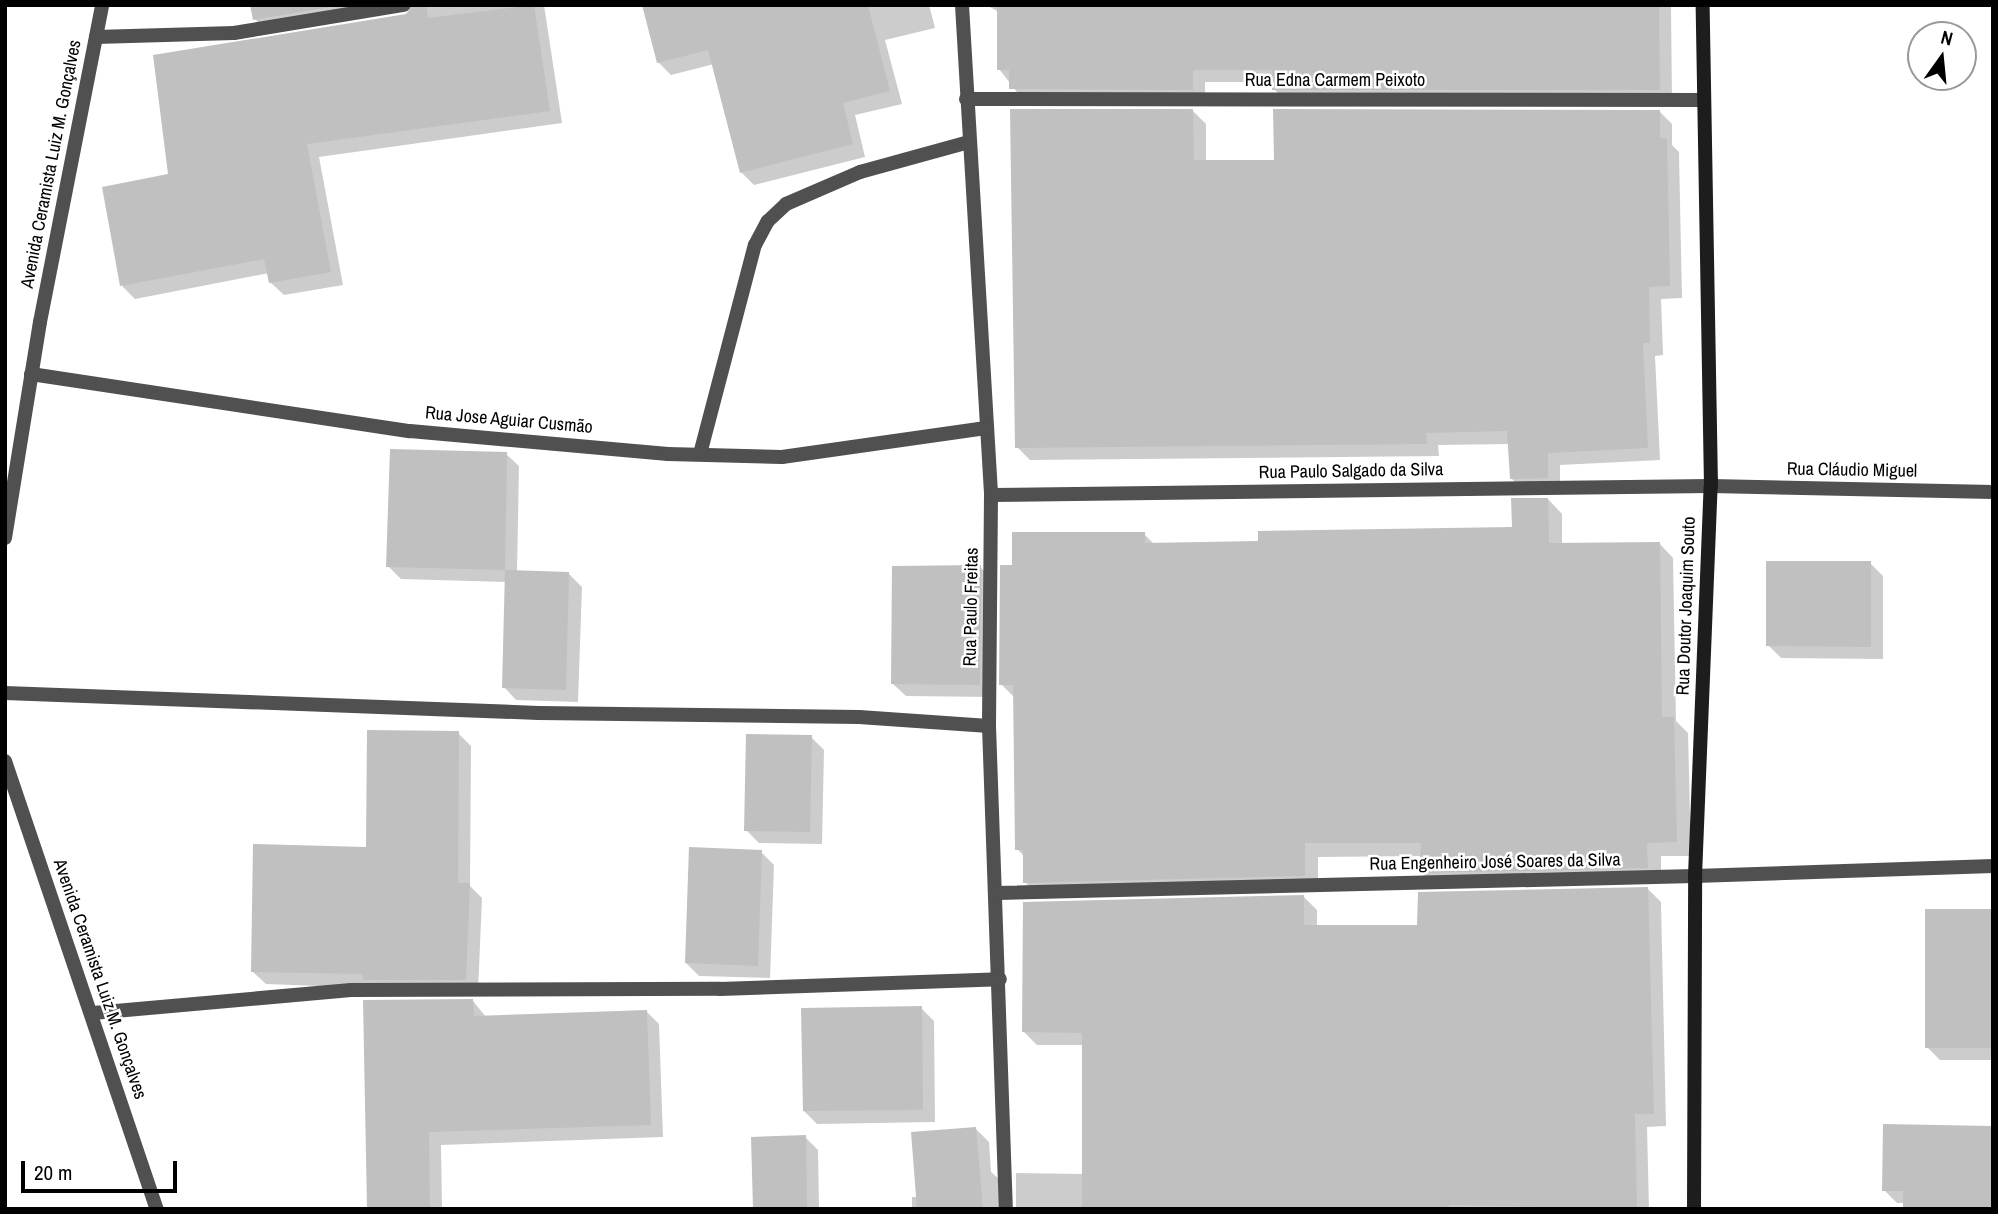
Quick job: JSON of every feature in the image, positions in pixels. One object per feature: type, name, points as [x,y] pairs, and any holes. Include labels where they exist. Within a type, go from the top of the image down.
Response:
[{"type":"street","name":"Avenida Ceramista Luiz M. Gonçalves","points":[[5,538],[31,374],[102,5]]},
{"type":"street","points":[[96,37],[234,33],[404,5]]},
{"type":"street","name":"Rua Paulo Freitas","points":[[962,5],[991,495],[989,726],[998,893],[1006,1209]]},
{"type":"street","name":"Rua Doutor Joaquim Souto","points":[[1694,1209],[1695,876],[1711,486],[1703,5]]},
{"type":"street","name":"Rua Edna Carmem Peixoto","points":[[966,99],[1703,100]]},
{"type":"street","points":[[700,454],[755,246],[768,221],[786,204],[860,172],[969,142]]},
{"type":"street","name":"Rua Jose Aguiar Cusmão","points":[[31,374],[410,431],[700,454],[782,457],[986,428]]},
{"type":"street","name":"Rua Cláudio Miguel","points":[[1711,486],[1993,492]]},
{"type":"street","name":"Rua Paulo Salgado da Silva","points":[[991,495],[1711,486]]},
{"type":"street","points":[[5,693],[539,713],[859,717],[989,726]]},
{"type":"street","name":"Avenida Ceramista Luiz M. Gonçalves","points":[[5,761],[158,1209]]},
{"type":"street","name":"Rua Engenheiro José Soares da Silva","points":[[998,893],[1993,866]]},
{"type":"street","points":[[93,1013],[351,990],[720,989],[1000,979]]},
{"type":"building","points":[[250,5],[343,5],[253,20]]},
{"type":"building","points":[[413,5],[426,5],[428,18],[534,5],[550,111],[307,144],[331,272],[269,283],[264,259],[120,286],[102,187],[168,174],[153,55],[406,14]]},
{"type":"building","points":[[642,5],[868,5],[890,91],[843,103],[853,144],[740,173],[708,50],[657,63]]},
{"type":"building","points":[[997,5],[1659,5],[1660,90],[1272,90],[1272,70],[1193,70],[1193,90],[1009,89],[1009,70],[997,70]]},
{"type":"building","points":[[1010,109],[1193,109],[1194,160],[1274,160],[1273,109],[1660,110],[1660,138],[1667,138],[1670,286],[1649,287],[1650,343],[1643,343],[1648,448],[1548,453],[1548,478],[1510,479],[1507,431],[1426,433],[1427,444],[1015,448]]},
{"type":"building","points":[[390,449],[507,452],[505,570],[386,567]]},
{"type":"building","points":[[1511,498],[1548,498],[1549,543],[1660,542],[1662,717],[1674,717],[1677,842],[1647,843],[1648,868],[1419,873],[1421,843],[1305,843],[1305,876],[1023,883],[1023,850],[1015,850],[1013,685],[999,685],[1000,565],[1012,565],[1012,532],[1145,532],[1145,543],[1258,541],[1258,531],[1512,527]]},
{"type":"building","points":[[1766,561],[1871,561],[1871,647],[1766,646]]},
{"type":"building","points":[[981,565],[980,685],[891,684],[892,566]]},
{"type":"building","points":[[505,570],[569,572],[566,690],[502,688]]},
{"type":"building","points":[[367,730],[459,731],[458,883],[470,883],[466,980],[363,980],[362,974],[251,972],[253,844],[366,847]]},
{"type":"building","points":[[746,734],[812,735],[810,832],[744,831]]},
{"type":"building","points":[[689,847],[762,850],[758,966],[685,963]]},
{"type":"building","points":[[1648,887],[1654,1114],[1635,1114],[1637,1209],[1449,1205],[1449,1209],[1082,1209],[1082,1033],[1022,1032],[1023,902],[1304,895],[1304,925],[1417,925],[1418,892]]},
{"type":"building","points":[[1925,909],[1993,909],[1993,1048],[1925,1048]]},
{"type":"building","points":[[473,999],[474,1016],[647,1010],[651,1125],[429,1132],[430,1209],[367,1209],[363,1000]]},
{"type":"building","points":[[922,1006],[923,1110],[803,1111],[801,1008]]},
{"type":"building","points":[[1883,1124],[1993,1126],[1993,1209],[1903,1209],[1903,1191],[1882,1191]]},
{"type":"building","points":[[976,1127],[983,1209],[917,1209],[911,1132]]},
{"type":"building","points":[[806,1135],[807,1209],[753,1209],[751,1137]]}]
